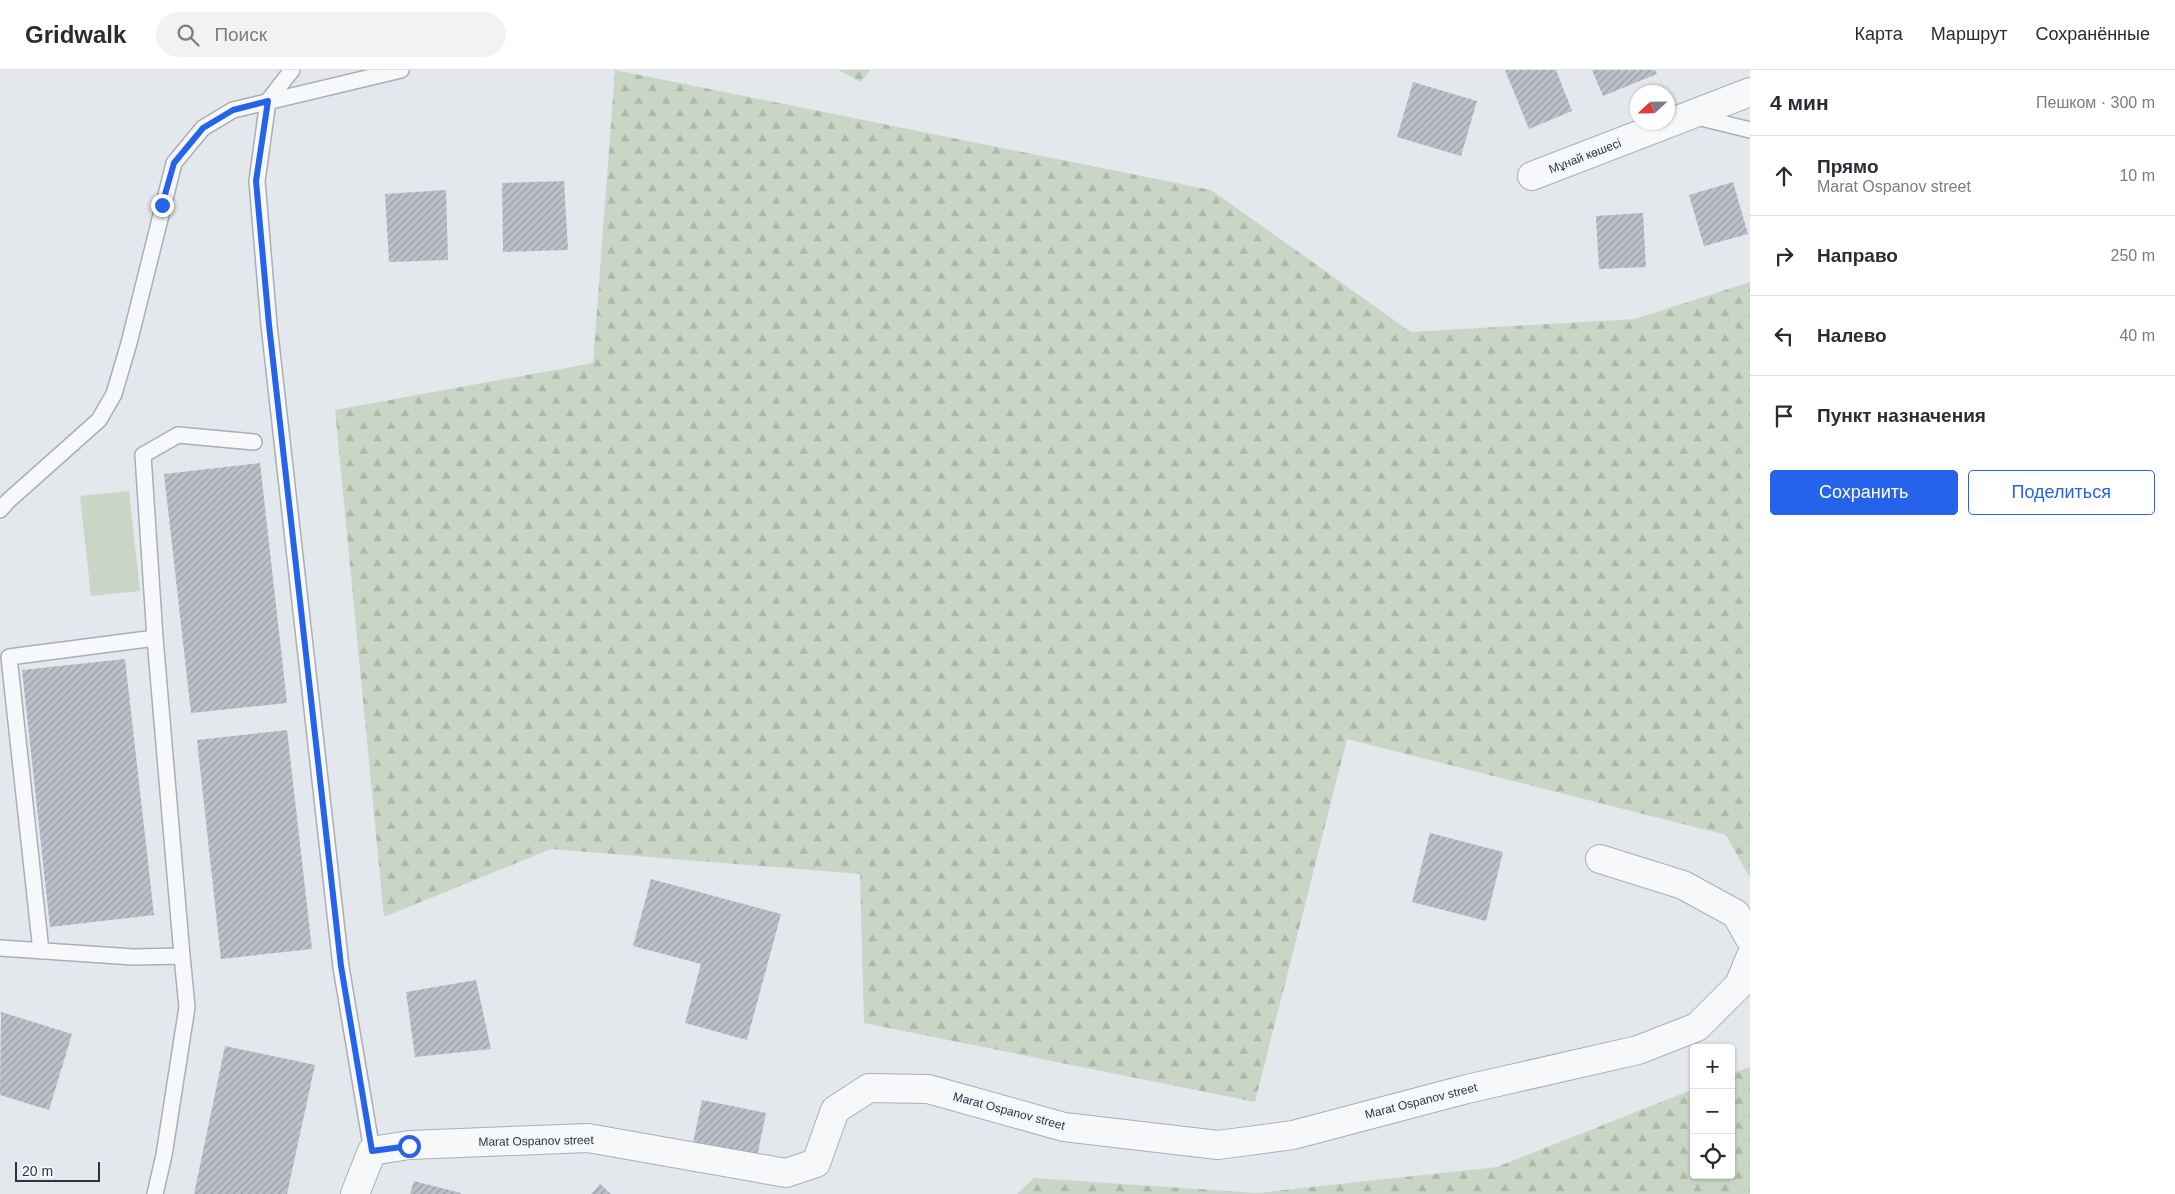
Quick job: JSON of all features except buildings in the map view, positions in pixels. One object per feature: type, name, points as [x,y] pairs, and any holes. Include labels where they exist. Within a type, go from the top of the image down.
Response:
[{"type":"street","name":"Мұнай көшесі","points":[[1532,176],[1750,92]]},
{"type":"street","points":[[1600,859],[1683,885],[1736,914],[1750,939]]},
{"type":"street","name":"Marat Ospanov street","points":[[372,1151],[409,1146],[588,1138],[786,1173],[816,1163],[835,1110],[869,1088],[928,1089],[1064,1127],[1218,1145],[1274,1138],[1293,1135],[1467,1089],[1638,1050],[1696,1027],[1739,986],[1750,958]]},
{"type":"street","points":[[355,1194],[372,1151]]},
{"type":"lane","points":[[292,70],[268,101],[256,181],[269,325],[341,966],[372,1151]]},
{"type":"lane","points":[[0,510],[99,420],[114,394],[174,163],[203,128],[233,110],[401,70]]},
{"type":"lane","points":[[1689,115],[1750,130]]},
{"type":"lane","points":[[155,1194],[164,1155],[187,1007],[155,638],[143,455],[178,435],[254,442]]},
{"type":"lane","points":[[41,951],[9,657],[155,638]]},
{"type":"lane","points":[[0,948],[133,957],[182,956]]},
{"type":"green space","points":[[615,70],[1211,190],[1411,332],[1635,319],[1750,282],[1750,878],[1726,835],[1347,739],[1255,1102],[864,1023],[860,874],[551,849],[384,917],[335,410],[593,363]]},
{"type":"green space","points":[[838,70],[870,70],[861,82]]},
{"type":"green space","points":[[129,491],[140,591],[91,596],[80,496]]},
{"type":"green space","points":[[1750,1067],[1750,1194],[1017,1194],[1034,1178],[1257,1193],[1497,1167],[1690,1091],[1690,1179],[1735,1179],[1735,1073]]},
{"type":"route","points":[[162,205],[174,163],[203,128],[233,110],[268,101],[256,181],[269,325],[341,966],[372,1151],[409,1146]]}]
